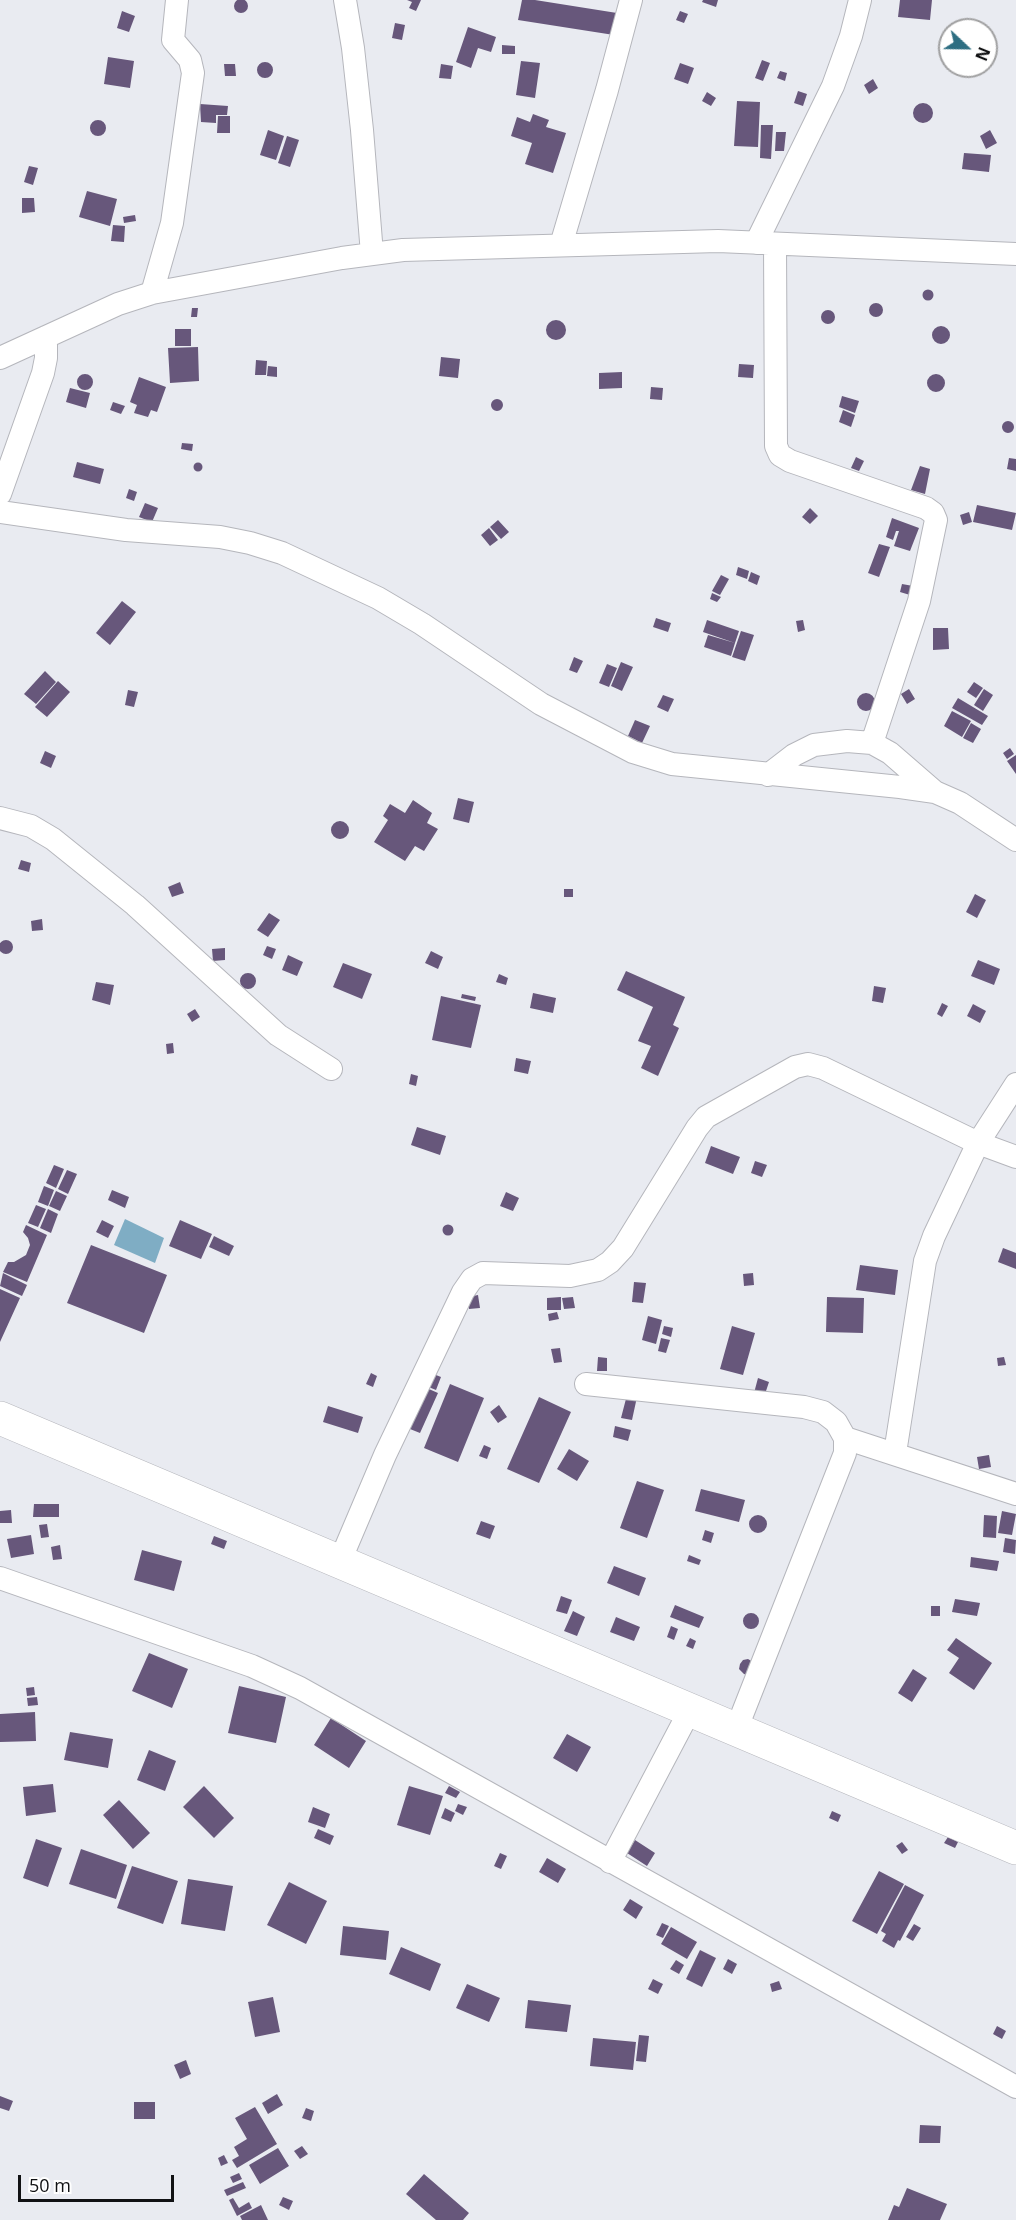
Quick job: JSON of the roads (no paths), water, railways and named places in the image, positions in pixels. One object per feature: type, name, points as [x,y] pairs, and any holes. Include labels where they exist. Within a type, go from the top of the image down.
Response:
[{"type":"main road","points":[[0,1418],[1016,1848]]},
{"type":"street","points":[[152,293],[172,223],[193,73],[190,60],[173,40],[177,0]]},
{"type":"street","points":[[345,0],[362,130],[372,254]]},
{"type":"street","points":[[561,245],[631,0]]},
{"type":"street","points":[[860,0],[851,36],[833,86],[766,244],[776,446],[780,455],[790,461],[926,508],[933,513],[936,520],[919,600],[872,743]]},
{"type":"street","points":[[0,358],[118,304],[152,293],[403,250],[685,241],[1016,254]]},
{"type":"street","points":[[0,494],[44,373],[46,337]]},
{"type":"street","points":[[0,512],[126,530],[220,537],[282,553],[378,598],[422,624],[541,704],[633,752],[672,764],[935,792],[960,803],[1016,840]]},
{"type":"street","points":[[768,775],[794,755],[814,745],[847,741],[872,743],[890,753],[935,792]]},
{"type":"street","points":[[0,818],[31,826],[53,839],[135,905],[278,1035],[331,1069]]},
{"type":"street","points":[[340,1561],[385,1455],[472,1278],[483,1273],[570,1276],[598,1270],[610,1262],[623,1248],[706,1117],[795,1067],[808,1064],[823,1068],[978,1143],[1016,1157]]},
{"type":"street","points":[[895,1453],[925,1261],[934,1236],[978,1143],[1016,1084]]},
{"type":"street","points":[[586,1384],[804,1407],[823,1412],[836,1422],[844,1438],[845,1453],[736,1730]]},
{"type":"street","points":[[844,1438],[1016,1494]]},
{"type":"street","points":[[0,1578],[252,1666],[291,1683],[1016,2087]]},
{"type":"street","points":[[610,1862],[690,1710]]},
{"type":"water","points":[[125,1219],[164,1238],[155,1263],[114,1245]]}]
